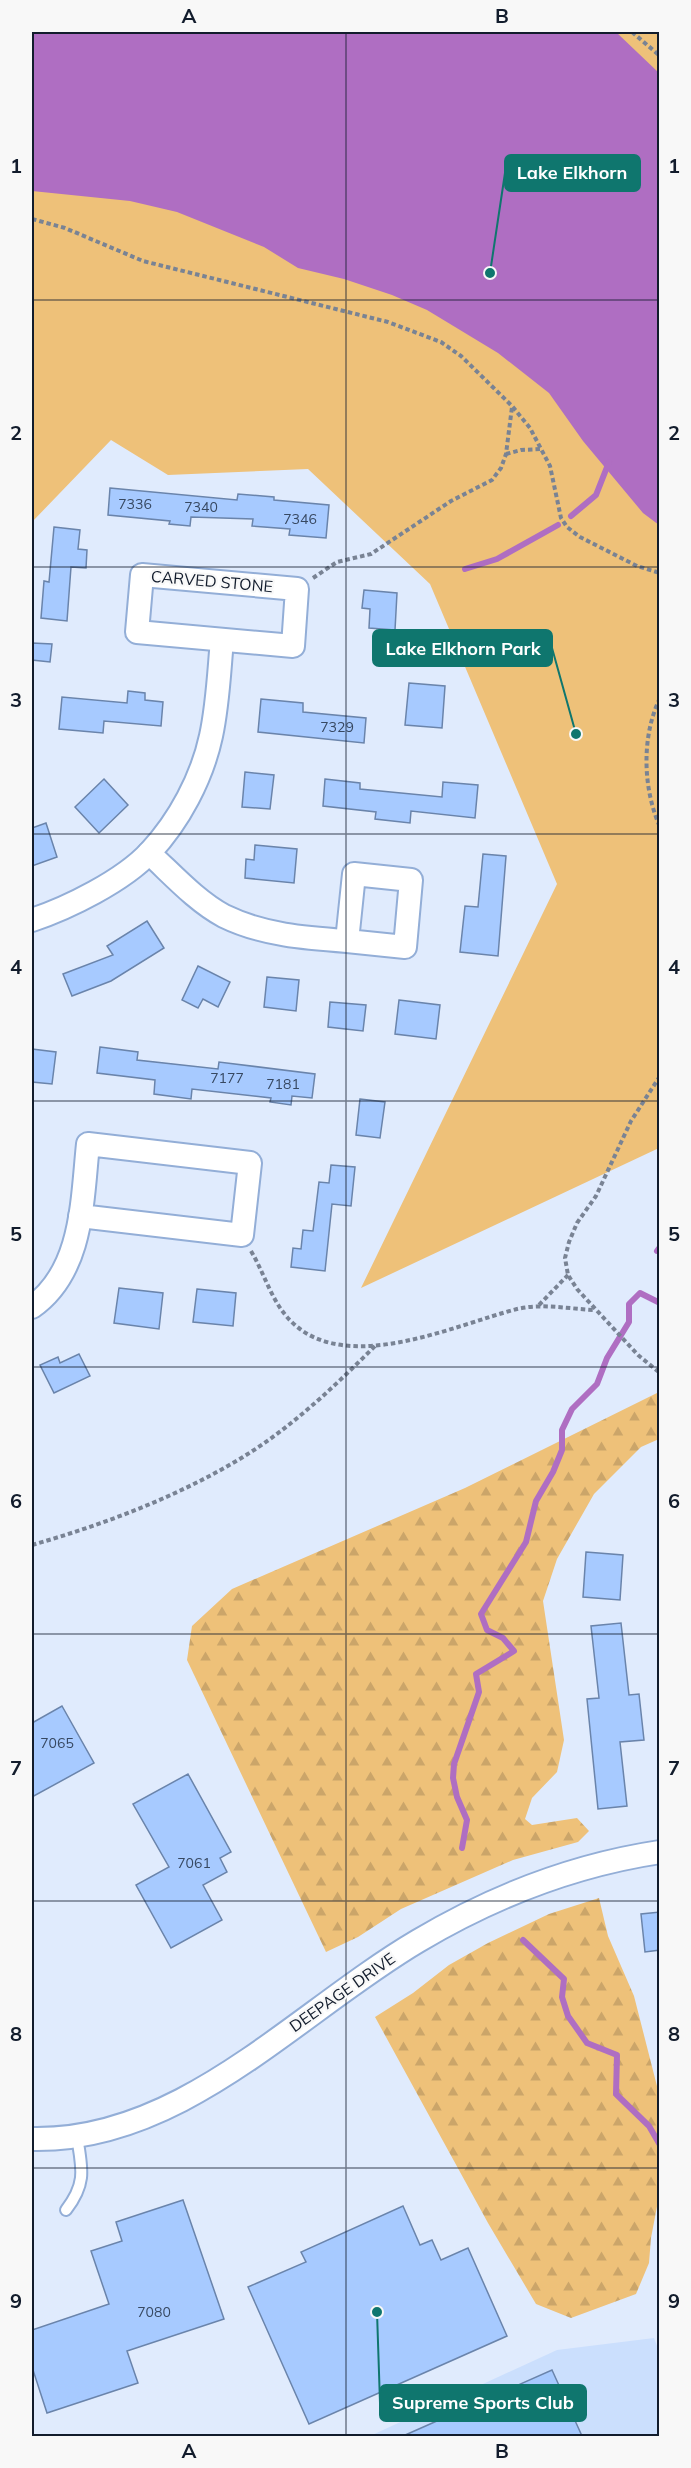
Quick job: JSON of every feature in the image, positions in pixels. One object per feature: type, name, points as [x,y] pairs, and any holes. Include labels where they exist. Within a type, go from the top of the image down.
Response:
[{"type":"street","name":"CARVED STONE","points":[[142,575],[297,589],[292,646],[222,640],[137,632],[142,575]]},
{"type":"street","points":[[32,920],[65,908],[90,895],[149,853],[189,796],[202,768],[213,727],[222,640]]},
{"type":"street","points":[[149,853],[200,899],[224,915],[279,935],[347,941]]},
{"type":"street","points":[[32,1307],[46,1297],[69,1260],[80,1216],[88,1144],[250,1163],[242,1235],[80,1216]]},
{"type":"street","name":"DEEPAGE DRIVE","points":[[32,2139],[77,2137],[136,2121],[189,2097],[408,1947],[468,1913],[519,1891],[573,1872],[624,1857],[660,1852]]},
{"type":"lane","points":[[66,2210],[76,2198],[81,2185],[82,2172],[77,2137]]},
{"type":"path","points":[[633,32],[660,56]]},
{"type":"path","points":[[32,219],[65,228],[143,261],[388,322],[441,342],[461,356],[512,406],[530,428],[550,466],[561,518],[567,527],[580,537],[637,566],[660,573]]},
{"type":"path","points":[[297,589],[337,562],[371,554],[451,501],[479,489],[492,480],[501,468],[506,454],[512,406]]},
{"type":"path","points":[[506,454],[521,450],[542,449]]},
{"type":"path","points":[[660,698],[651,723],[647,772],[648,794],[660,827]]},
{"type":"path","points":[[660,1076],[631,1121],[596,1196],[573,1232],[565,1258],[568,1275],[595,1310],[638,1355],[660,1373]]},
{"type":"path","points":[[242,1235],[264,1272],[270,1293],[280,1310],[295,1325],[314,1338],[333,1345],[376,1344],[408,1340],[518,1309],[539,1306],[595,1310]]},
{"type":"path","points":[[539,1306],[568,1275]]},
{"type":"path","points":[[32,1545],[75,1533],[150,1505],[243,1457],[298,1418],[376,1344]]},
{"type":"shaded area","points":[[32,32],[616,32],[659,73],[659,525],[643,513],[583,441],[549,393],[498,353],[427,310],[392,295],[344,279],[298,268],[264,247],[177,212],[130,201],[32,191]]},
{"type":"shaded area","points":[[654,2338],[659,2351],[659,2436],[370,2436],[557,2350]]},
{"type":"green space","points":[[32,32],[659,32],[659,1148],[361,1288],[557,884],[430,584],[308,469],[168,475],[111,440],[32,522]]},
{"type":"green space","points":[[659,1392],[659,1439],[641,1447],[594,1494],[557,1559],[543,1601],[564,1740],[557,1772],[532,1798],[525,1819],[532,1825],[577,1818],[589,1831],[578,1842],[513,1860],[401,1909],[358,1937],[326,1952],[187,1660],[192,1626],[232,1589],[465,1488]]},
{"type":"green space","points":[[599,1898],[608,1936],[634,1996],[659,2094],[659,2196],[649,2263],[636,2294],[571,2318],[536,2304],[488,2223],[375,2017],[413,1993],[449,1965],[488,1943],[549,1914]]},
{"type":"building","points":[[110,488],[237,500],[238,494],[329,505],[326,538],[289,535],[290,529],[252,526],[253,519],[191,517],[190,526],[169,524],[170,521],[108,515]]},
{"type":"building","points":[[54,527],[80,530],[78,549],[87,550],[86,568],[71,567],[67,621],[41,618],[44,581],[49,582]]},
{"type":"building","points":[[364,590],[397,593],[395,630],[369,628],[370,609],[362,608]]},
{"type":"building","points":[[32,643],[52,644],[50,662],[32,660]]},
{"type":"building","points":[[409,683],[445,686],[442,728],[405,725]]},
{"type":"building","points":[[128,691],[145,693],[145,700],[163,702],[161,726],[104,721],[103,733],[59,729],[62,697],[127,703]]},
{"type":"building","points":[[261,699],[303,703],[303,712],[366,718],[364,743],[258,732]]},
{"type":"building","points":[[245,772],[274,775],[270,809],[242,807]]},
{"type":"building","points":[[104,779],[128,805],[99,833],[75,807]]},
{"type":"building","points":[[325,779],[360,783],[360,789],[442,797],[443,782],[478,785],[475,818],[411,811],[410,823],[375,819],[376,812],[323,806]]},
{"type":"building","points":[[46,823],[57,857],[32,866],[32,828]]},
{"type":"building","points":[[255,845],[297,849],[294,883],[245,878],[246,859],[254,860]]},
{"type":"building","points":[[483,854],[506,856],[498,956],[460,952],[465,906],[478,907]]},
{"type":"building","points":[[147,921],[164,948],[111,981],[72,996],[63,974],[113,955],[107,946]]},
{"type":"building","points":[[198,966],[230,982],[218,1007],[203,999],[198,1008],[182,1000]]},
{"type":"building","points":[[267,977],[299,980],[296,1011],[264,1007]]},
{"type":"building","points":[[399,1000],[440,1005],[436,1039],[395,1034]]},
{"type":"building","points":[[330,1002],[366,1005],[363,1031],[328,1027]]},
{"type":"building","points":[[100,1047],[138,1052],[137,1060],[218,1069],[219,1062],[315,1074],[312,1098],[292,1096],[291,1105],[270,1102],[271,1098],[192,1089],[191,1099],[154,1094],[155,1080],[97,1073]]},
{"type":"building","points":[[32,1049],[56,1052],[52,1084],[32,1082]]},
{"type":"building","points":[[360,1099],[385,1102],[380,1138],[356,1135]]},
{"type":"building","points":[[331,1165],[355,1167],[351,1206],[332,1204],[325,1271],[291,1267],[293,1248],[301,1249],[303,1230],[313,1231],[319,1182],[329,1183]]},
{"type":"building","points":[[119,1288],[163,1293],[159,1329],[114,1323]]},
{"type":"building","points":[[197,1289],[236,1293],[233,1326],[193,1322]]},
{"type":"building","points":[[79,1354],[90,1376],[54,1393],[40,1365],[58,1357],[60,1363]]},
{"type":"building","points":[[586,1552],[623,1555],[620,1600],[583,1597]]},
{"type":"building","points":[[621,1623],[629,1695],[639,1694],[644,1740],[620,1742],[627,1806],[598,1809],[587,1699],[599,1698],[591,1626]]},
{"type":"building","points":[[62,1706],[94,1763],[32,1797],[32,1723]]},
{"type":"building","points":[[188,1774],[231,1852],[220,1858],[227,1872],[203,1885],[222,1920],[171,1948],[136,1885],[169,1867],[133,1804]]},
{"type":"building","points":[[660,1912],[660,1950],[645,1952],[641,1914]]},
{"type":"building","points":[[183,2200],[224,2319],[127,2351],[138,2383],[47,2413],[32,2367],[32,2330],[109,2304],[91,2251],[122,2241],[116,2222]]},
{"type":"building","points":[[403,2206],[420,2245],[432,2240],[441,2260],[468,2248],[507,2336],[309,2424],[248,2287],[306,2262],[301,2252]]},
{"type":"building","points":[[552,2370],[582,2436],[403,2436]]},
{"type":"waterway","points":[[571,516],[596,495],[609,462]]},
{"type":"waterway","points":[[465,569],[497,559],[558,525]]},
{"type":"waterway","points":[[660,1247],[657,1251],[660,1252]]},
{"type":"waterway","points":[[462,1848],[467,1820],[457,1797],[453,1778],[454,1764],[479,1692],[476,1674],[514,1651],[503,1638],[487,1630],[481,1614],[526,1542],[536,1501],[553,1472],[562,1450],[562,1430],[572,1409],[597,1384],[607,1358],[629,1322],[629,1304],[640,1293],[660,1303]]},
{"type":"waterway","points":[[523,1940],[564,1979],[562,1997],[568,2016],[587,2043],[617,2055],[616,2094],[649,2126],[660,2145]]},
{"type":"place","name":"Lake Elkhorn","points":[[490,273]]},
{"type":"place","name":"Lake Elkhorn Park","points":[[576,734]]},
{"type":"place","name":"Supreme Sports Club","points":[[377,2312]]}]
